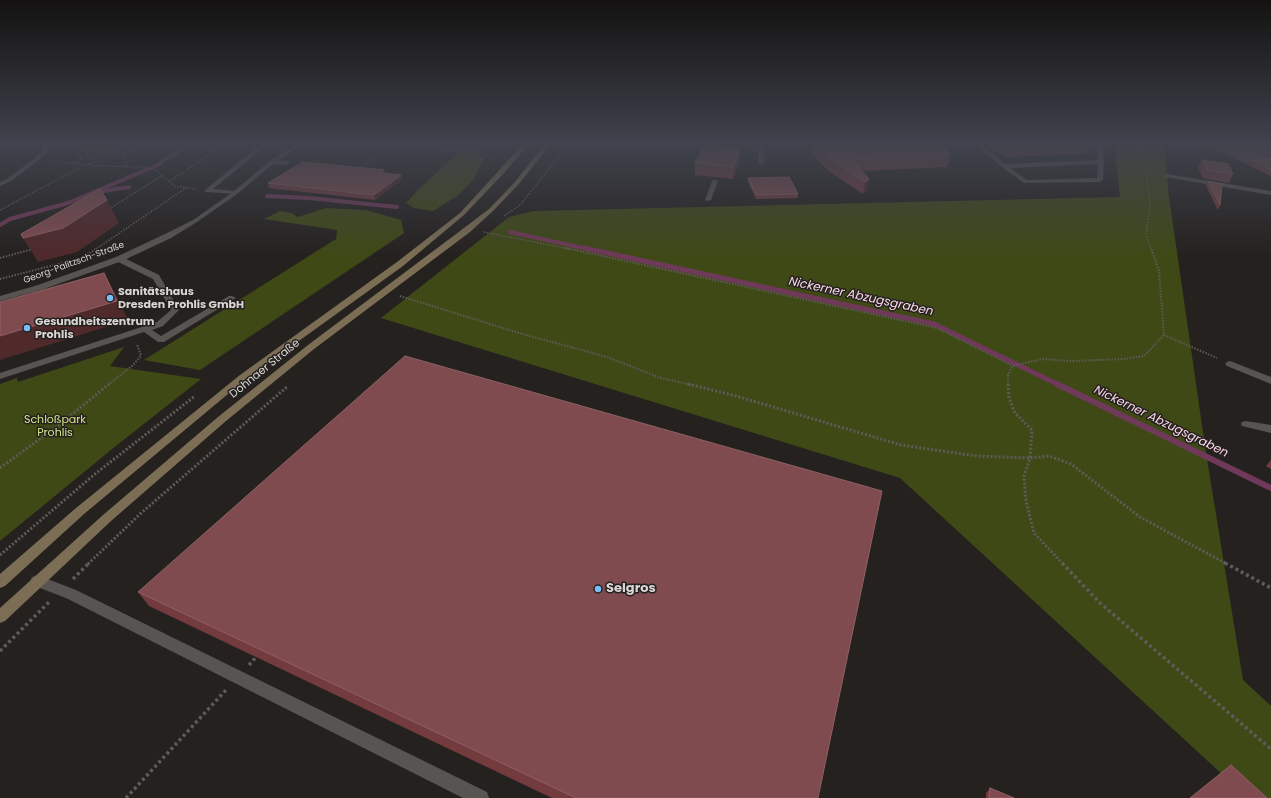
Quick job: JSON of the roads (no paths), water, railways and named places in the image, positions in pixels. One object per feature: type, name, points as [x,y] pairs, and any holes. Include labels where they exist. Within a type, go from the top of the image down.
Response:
[{"type":"main road","name":"Dohnaer Straße","points":[[0,582],[80,511],[243,377],[400,264],[462,214],[493,181]]},
{"type":"main road","name":"Dohnaer Straße","points":[[0,617],[37,581],[107,518],[222,418],[311,347],[467,230],[491,210],[518,181]]},
{"type":"street","points":[[219,181],[207,191],[235,193]]},
{"type":"street","name":"Georg-Palitzsch-Straße","points":[[0,299],[41,287],[119,259],[168,236],[195,221],[249,181]]},
{"type":"street","points":[[708,200],[715,181]]},
{"type":"street","points":[[1025,181],[1058,181]]},
{"type":"street","points":[[1199,181],[1271,193]]},
{"type":"street","points":[[0,376],[160,324],[175,310],[156,277],[119,259]]},
{"type":"street","points":[[145,329],[161,340],[232,298]]},
{"type":"street","points":[[1230,364],[1271,381]]},
{"type":"street","points":[[1246,424],[1271,429]]},
{"type":"street","points":[[37,581],[61,590],[481,798]]},
{"type":"waterway","points":[[0,225],[10,219],[68,203],[120,181]]},
{"type":"waterway","points":[[103,191],[129,187]]},
{"type":"waterway","points":[[267,196],[309,198],[397,207]]},
{"type":"waterway","name":"Nickerner Abzugsgraben","points":[[510,232],[588,249]]},
{"type":"waterway","name":"Nickerner Abzugsgraben","points":[[584,248],[934,324],[1059,385]]},
{"type":"waterway","name":"Nickerner Abzugsgraben","points":[[1057,384],[1271,488]]},
{"type":"place","name":"Sanitätshaus Dresden Prohlis GmbH","points":[[110,298]]},
{"type":"place","name":"Gesundheitszentrum Prohlis","points":[[27,328]]},
{"type":"place","name":"Selgros","points":[[598,589]]},
{"type":"park label","name":"Schloßpark Prohlis","points":[[55,426]]}]
